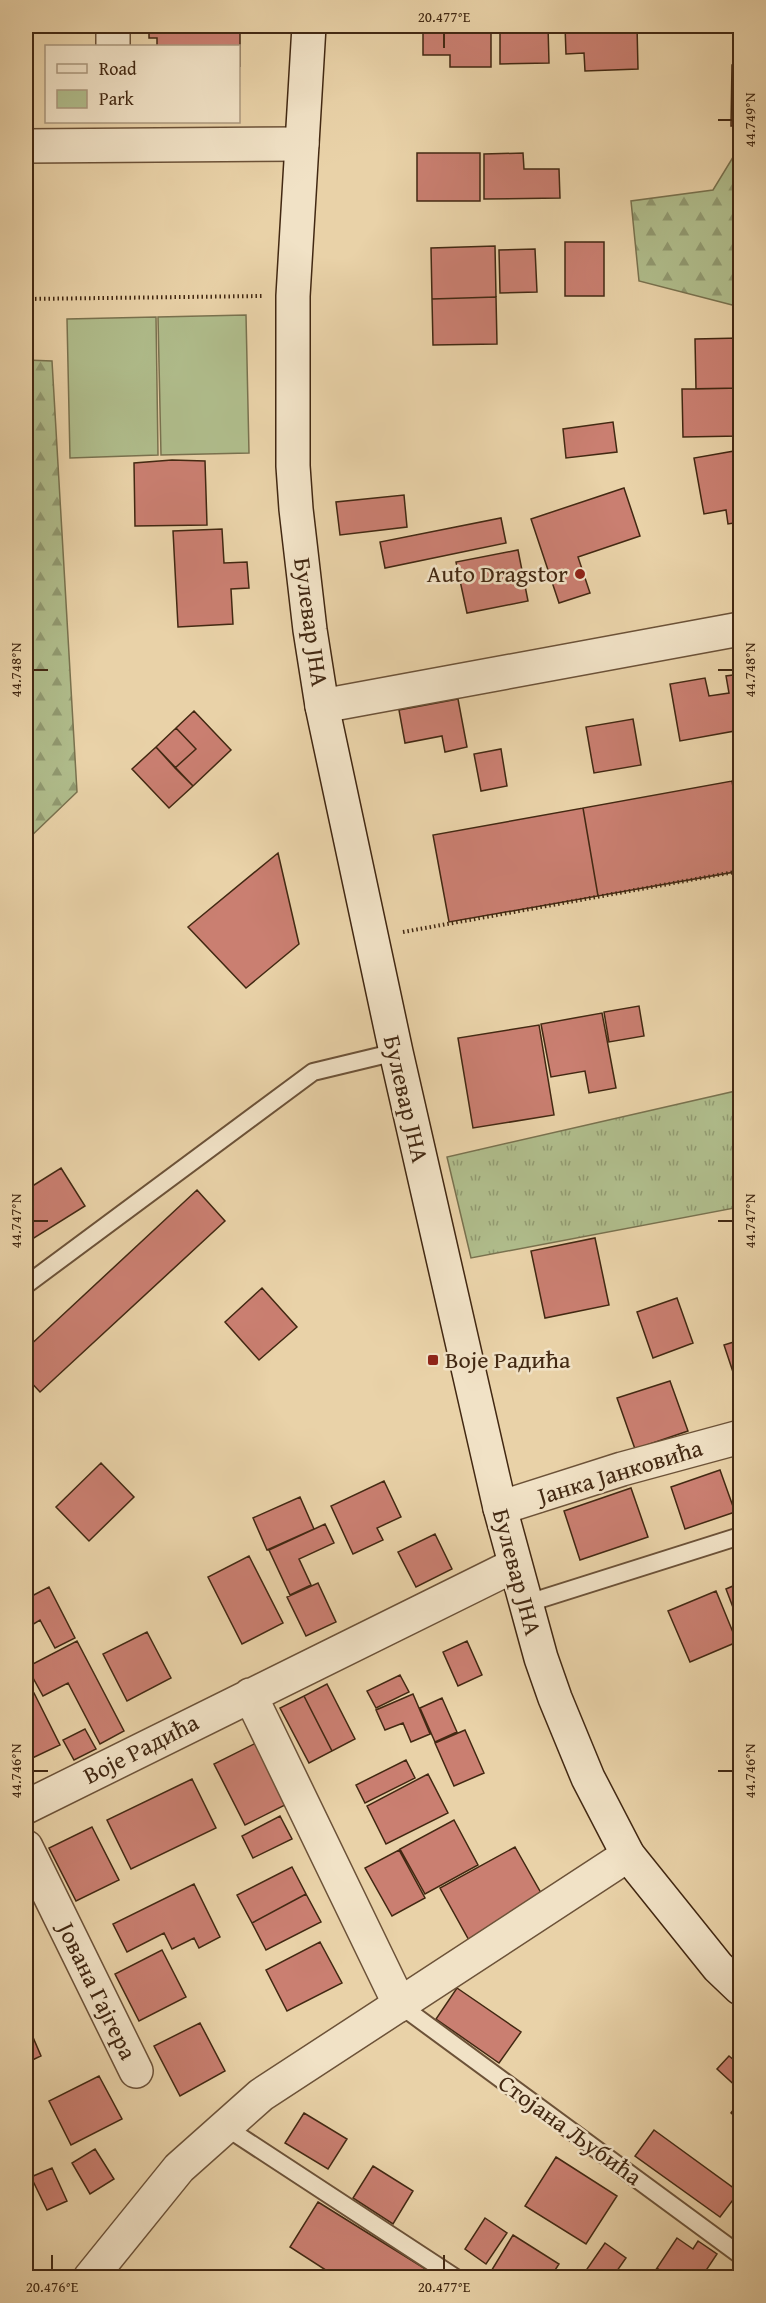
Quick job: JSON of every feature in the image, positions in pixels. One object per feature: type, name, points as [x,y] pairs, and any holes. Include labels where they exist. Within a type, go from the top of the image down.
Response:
[{"type":"street","points":[[113,26],[113,45]]},
{"type":"street","name":"Булевар ЈНА","points":[[309,26],[292,296],[293,466],[296,509],[322,706],[396,1052],[500,1508],[541,1658],[592,1786],[628,1855],[718,1967],[741,1988]]},
{"type":"street","points":[[26,146],[113,133],[302,144]]},
{"type":"street","points":[[322,706],[741,629]]},
{"type":"street","name":"Јанка Јанковића","points":[[500,1508],[622,1469],[741,1437]]},
{"type":"street","name":"Воје Радића","points":[[26,1807],[515,1565]]},
{"type":"street","points":[[250,1695],[400,2006]]},
{"type":"street","name":"Јована Гајгера","points":[[26,1847],[136,2071]]},
{"type":"street","points":[[93,2276],[179,2168],[261,2095],[628,1855]]},
{"type":"lane","points":[[26,1285],[313,1072],[396,1052]]},
{"type":"lane","points":[[525,1604],[741,1536]]},
{"type":"lane","name":"Стојана Љубића","points":[[400,2006],[741,2255]]},
{"type":"lane","points":[[224,2126],[456,2277]]},
{"type":"path","points":[[26,299],[292,296]]},
{"type":"path","points":[[399,932],[741,871]]},
{"type":"green space","points":[[740,149],[740,307],[639,281],[631,201],[713,190]]},
{"type":"green space","points":[[246,315],[249,453],[161,455],[158,317]]},
{"type":"green space","points":[[156,317],[158,455],[70,458],[67,319]]},
{"type":"green space","points":[[26,360],[52,361],[77,792],[26,841]]},
{"type":"green space","points":[[740,1090],[740,1207],[471,1258],[447,1157]]},
{"type":"building","points":[[149,26],[240,26],[240,45],[157,45],[157,38],[149,38]]},
{"type":"building","points":[[423,26],[491,26],[491,67],[450,67],[450,55],[423,55]]},
{"type":"building","points":[[500,26],[548,26],[549,63],[500,64]]},
{"type":"building","points":[[565,26],[637,26],[638,69],[585,71],[584,53],[566,54]]},
{"type":"building","points":[[732,65],[740,65],[740,126],[731,126]]},
{"type":"building","points":[[417,153],[480,153],[480,201],[417,201]]},
{"type":"building","points":[[523,153],[524,169],[559,169],[560,198],[484,199],[484,154]]},
{"type":"building","points":[[565,242],[604,242],[604,296],[565,296]]},
{"type":"building","points":[[495,246],[496,297],[432,299],[431,248]]},
{"type":"building","points":[[535,249],[537,292],[500,293],[499,250]]},
{"type":"building","points":[[496,297],[497,344],[433,345],[432,299]]},
{"type":"building","points":[[740,338],[740,388],[696,389],[695,339]]},
{"type":"building","points":[[740,388],[740,436],[683,437],[682,389]]},
{"type":"building","points":[[613,422],[617,452],[566,458],[563,429]]},
{"type":"building","points":[[740,450],[740,522],[728,524],[726,510],[704,514],[694,458]]},
{"type":"building","points":[[172,460],[205,461],[207,525],[135,526],[134,463]]},
{"type":"building","points":[[624,488],[640,536],[578,557],[590,593],[559,603],[531,519]]},
{"type":"building","points":[[404,495],[407,527],[340,535],[336,502]]},
{"type":"building","points":[[501,518],[506,543],[385,568],[380,542]]},
{"type":"building","points":[[222,529],[224,563],[247,562],[249,588],[231,589],[233,624],[178,627],[173,531]]},
{"type":"building","points":[[518,550],[528,601],[467,613],[456,562]]},
{"type":"building","points":[[740,674],[740,730],[680,741],[670,684],[705,678],[709,696],[729,693],[726,676]]},
{"type":"building","points":[[458,699],[467,747],[445,752],[442,736],[405,743],[399,710]]},
{"type":"building","points":[[194,711],[231,750],[193,786],[175,768],[196,749],[176,728]]},
{"type":"building","points":[[633,719],[641,765],[594,773],[586,727]]},
{"type":"building","points":[[176,728],[196,749],[175,768],[156,747]]},
{"type":"building","points":[[156,747],[193,786],[169,808],[132,769]]},
{"type":"building","points":[[501,749],[507,786],[481,791],[474,754]]},
{"type":"building","points":[[740,779],[740,826],[732,781]]},
{"type":"building","points":[[732,781],[740,826],[740,871],[598,896],[583,808]]},
{"type":"building","points":[[583,808],[598,896],[449,922],[433,835]]},
{"type":"building","points":[[278,853],[299,944],[246,988],[188,927]]},
{"type":"building","points":[[639,1006],[644,1036],[609,1042],[604,1012]]},
{"type":"building","points":[[602,1013],[616,1088],[589,1093],[585,1071],[551,1077],[541,1024]]},
{"type":"building","points":[[539,1025],[554,1115],[473,1128],[458,1038]]},
{"type":"building","points":[[61,1168],[85,1206],[26,1243],[26,1190]]},
{"type":"building","points":[[197,1190],[225,1221],[40,1392],[26,1377],[26,1349]]},
{"type":"building","points":[[595,1238],[609,1305],[545,1318],[531,1251]]},
{"type":"building","points":[[262,1288],[297,1327],[259,1360],[225,1322]]},
{"type":"building","points":[[677,1298],[693,1343],[653,1358],[637,1312]]},
{"type":"building","points":[[740,1340],[740,1393],[724,1345]]},
{"type":"building","points":[[670,1381],[688,1431],[635,1449],[617,1398]]},
{"type":"building","points":[[101,1463],[134,1497],[89,1541],[56,1507]]},
{"type":"building","points":[[720,1470],[735,1512],[685,1529],[671,1487]]},
{"type":"building","points":[[384,1481],[401,1517],[377,1528],[383,1540],[353,1554],[331,1506]]},
{"type":"building","points":[[631,1488],[648,1537],[580,1560],[564,1511]]},
{"type":"building","points":[[300,1497],[314,1529],[267,1550],[253,1518]]},
{"type":"building","points":[[325,1524],[334,1543],[299,1559],[311,1585],[290,1595],[269,1550]]},
{"type":"building","points":[[435,1534],[452,1569],[416,1587],[398,1552]]},
{"type":"building","points":[[249,1556],[283,1623],[242,1644],[208,1577]]},
{"type":"building","points":[[318,1583],[336,1622],[306,1636],[287,1597]]},
{"type":"building","points":[[740,1583],[740,1626],[726,1589]]},
{"type":"building","points":[[49,1587],[75,1638],[55,1648],[40,1620],[32,1625],[26,1613],[26,1599]]},
{"type":"building","points":[[716,1591],[737,1642],[690,1662],[668,1611]]},
{"type":"building","points":[[147,1632],[171,1678],[127,1701],[103,1654]]},
{"type":"building","points":[[77,1641],[124,1731],[100,1744],[68,1683],[43,1696],[27,1667]]},
{"type":"building","points":[[467,1641],[482,1675],[458,1686],[443,1652]]},
{"type":"building","points":[[400,1675],[409,1692],[376,1708],[367,1691]]},
{"type":"building","points":[[327,1684],[355,1739],[332,1751],[304,1696]]},
{"type":"building","points":[[34,1693],[60,1745],[26,1761],[26,1698]]},
{"type":"building","points":[[413,1694],[430,1734],[411,1742],[403,1723],[385,1730],[376,1710]]},
{"type":"building","points":[[304,1696],[332,1751],[309,1763],[280,1708]]},
{"type":"building","points":[[442,1698],[457,1732],[435,1742],[420,1708]]},
{"type":"building","points":[[85,1729],[96,1749],[74,1760],[63,1740]]},
{"type":"building","points":[[465,1730],[484,1773],[454,1786],[435,1743]]},
{"type":"building","points":[[258,1742],[289,1803],[245,1825],[214,1764]]},
{"type":"building","points":[[406,1760],[415,1778],[365,1803],[356,1785]]},
{"type":"building","points":[[428,1774],[448,1813],[386,1844],[367,1806]]},
{"type":"building","points":[[192,1779],[216,1828],[131,1869],[107,1820]]},
{"type":"building","points":[[280,1816],[292,1839],[253,1858],[242,1836]]},
{"type":"building","points":[[454,1820],[478,1865],[425,1894],[400,1849]]},
{"type":"building","points":[[92,1827],[119,1880],[76,1901],[49,1848]]},
{"type":"building","points":[[515,1847],[545,1900],[470,1942],[440,1888]]},
{"type":"building","points":[[399,1850],[425,1898],[392,1916],[365,1868]]},
{"type":"building","points":[[292,1867],[306,1894],[252,1923],[237,1895]]},
{"type":"building","points":[[194,1884],[220,1937],[199,1948],[194,1938],[172,1949],[164,1933],[127,1952],[113,1924]]},
{"type":"building","points":[[306,1894],[321,1922],[266,1950],[252,1923]]},
{"type":"building","points":[[320,1942],[342,1983],[287,2011],[266,1970]]},
{"type":"building","points":[[162,1950],[186,1997],[139,2021],[115,1974]]},
{"type":"building","points":[[457,1988],[521,2032],[499,2063],[436,2019]]},
{"type":"building","points":[[26,2021],[41,2056],[26,2063]]},
{"type":"building","points":[[200,2023],[225,2071],[180,2096],[154,2046]]},
{"type":"building","points":[[729,2056],[740,2065],[740,2090],[717,2069]]},
{"type":"building","points":[[99,2076],[122,2119],[71,2145],[49,2101]]},
{"type":"building","points":[[740,2101],[740,2121],[731,2113]]},
{"type":"building","points":[[304,2113],[347,2139],[328,2169],[285,2143]]},
{"type":"building","points":[[654,2130],[739,2192],[720,2217],[635,2156]]},
{"type":"building","points":[[95,2149],[114,2179],[90,2194],[72,2163]]},
{"type":"building","points":[[556,2157],[617,2196],[586,2244],[525,2206]]},
{"type":"building","points":[[373,2166],[413,2191],[393,2224],[353,2198]]},
{"type":"building","points":[[52,2168],[67,2201],[47,2210],[31,2177]]},
{"type":"building","points":[[318,2202],[432,2273],[429,2278],[338,2278],[290,2247]]},
{"type":"building","points":[[485,2218],[507,2233],[486,2264],[465,2249]]},
{"type":"building","points":[[513,2235],[559,2264],[550,2278],[487,2278]]},
{"type":"building","points":[[677,2238],[693,2249],[698,2241],[717,2254],[701,2278],[670,2278],[657,2268]]},
{"type":"building","points":[[605,2243],[626,2258],[612,2278],[599,2278],[587,2269]]},
{"type":"building","points":[[657,2268],[670,2278],[650,2278]]},
{"type":"place","name":"Auto Dragstor","points":[[580,574]]},
{"type":"place","name":"Воје Радића","points":[[433,1360]]}]
